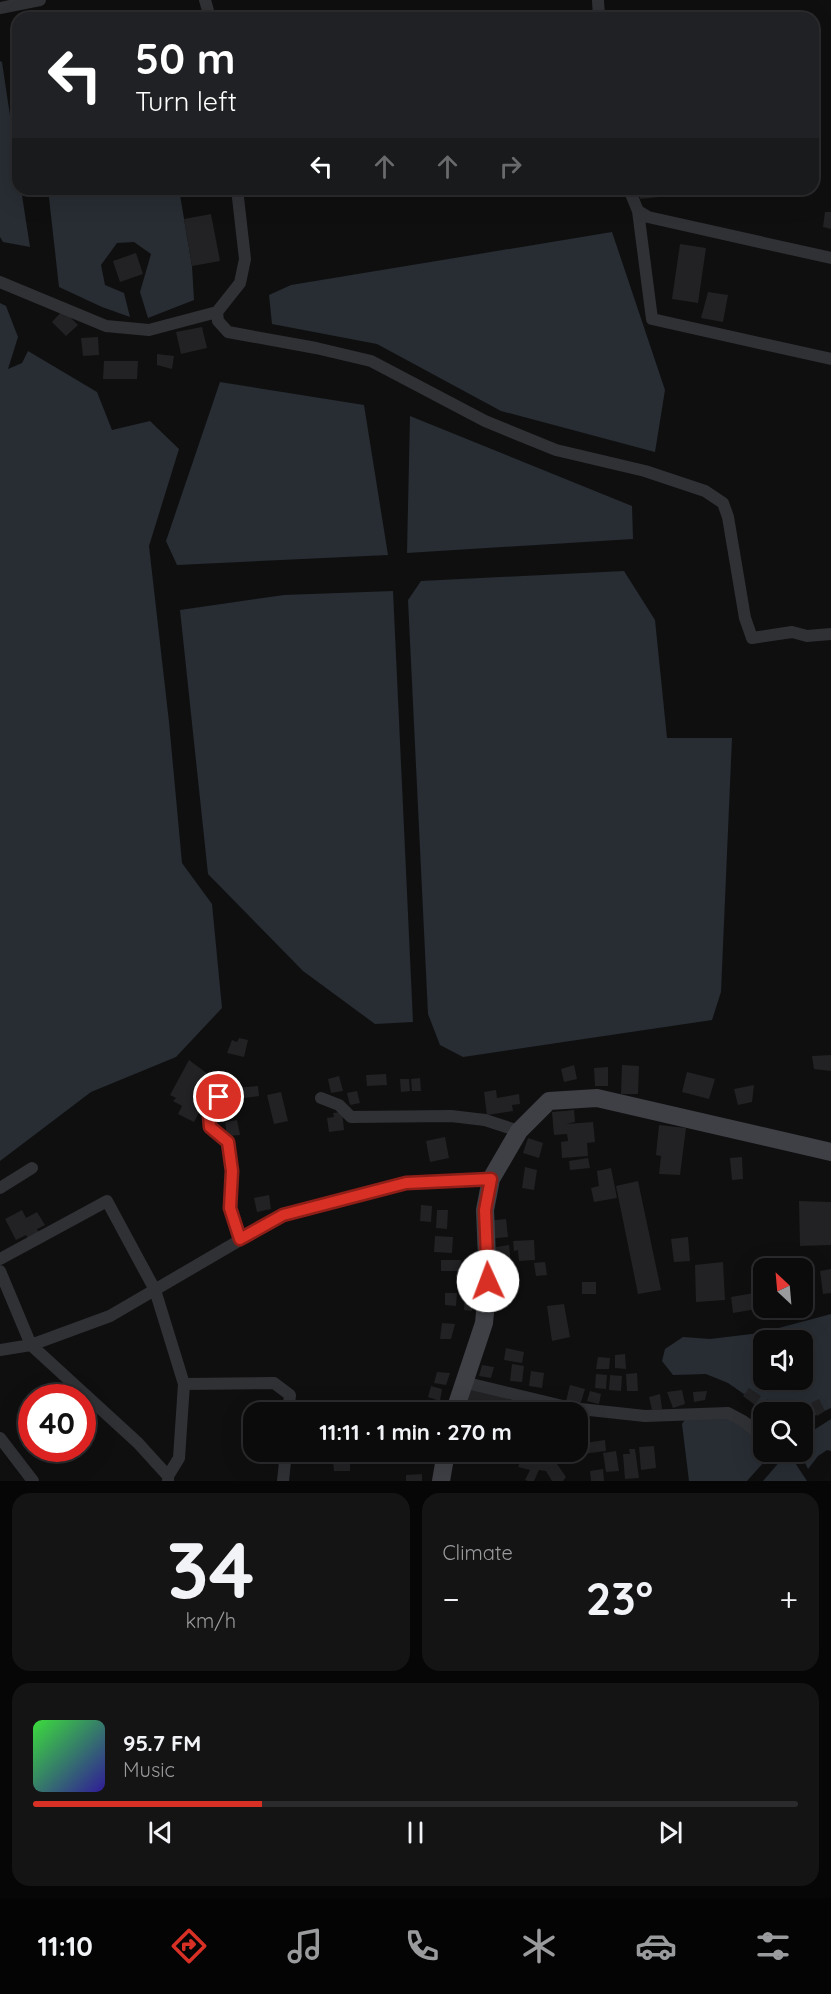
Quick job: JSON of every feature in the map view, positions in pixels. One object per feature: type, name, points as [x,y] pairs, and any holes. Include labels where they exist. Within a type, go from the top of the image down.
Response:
[{"type":"street","points":[[0,8],[40,0]]},
{"type":"street","points":[[0,282],[106,326],[149,330],[217,312],[240,283],[245,259],[238,195]]},
{"type":"street","points":[[631,195],[638,211],[652,319],[831,359]]},
{"type":"street","points":[[638,211],[648,217],[831,258]]},
{"type":"street","points":[[217,312],[218,321],[228,332],[316,348],[371,361],[485,421],[556,450],[645,471],[705,491],[723,503],[729,517],[745,618],[752,638],[792,632],[807,636],[831,634]]},
{"type":"street","points":[[219,1097],[209,1115],[210,1127],[228,1142],[232,1171],[230,1208],[240,1239]]},
{"type":"street","points":[[321,1098],[339,1105],[351,1117],[451,1116],[486,1120],[519,1131]]},
{"type":"street","points":[[457,1402],[484,1323],[488,1281],[485,1210],[491,1179],[519,1131],[549,1101],[597,1098],[831,1152]]},
{"type":"street","points":[[0,1188],[32,1168]]},
{"type":"street","points":[[0,1350],[31,1345],[110,1316],[283,1215],[406,1183],[491,1179]]},
{"type":"street","points":[[0,1259],[107,1201],[155,1290],[184,1384],[179,1458],[168,1478],[138,1443],[31,1345],[0,1271]]},
{"type":"street","points":[[463,1382],[571,1408],[645,1416],[728,1413],[753,1429]]},
{"type":"street","points":[[184,1384],[274,1383],[290,1395],[289,1402]]},
{"type":"street","points":[[0,1438],[33,1481]]},
{"type":"street","points":[[283,1481],[284,1462]]},
{"type":"street","points":[[441,1481],[444,1462]]},
{"type":"shaded area","points":[[0,61],[12,129],[12,195],[22,195],[30,247],[3,242],[0,237]]},
{"type":"shaded area","points":[[49,195],[180,195],[192,266],[194,300],[148,318],[140,292],[151,254],[134,242],[117,243],[101,265],[105,285],[124,293],[130,317],[59,287]]},
{"type":"shaded area","points":[[612,232],[665,390],[655,452],[501,411],[377,344],[272,324],[269,295],[291,285]]},
{"type":"shaded area","points":[[0,303],[6,306],[18,337],[8,369],[22,363],[28,351],[97,392],[112,430],[150,421],[179,449],[149,546],[182,863],[212,904],[222,1008],[176,1057],[91,1092],[0,1161]]},
{"type":"shaded area","points":[[220,382],[364,405],[388,555],[177,565],[166,541]]},
{"type":"shaded area","points":[[410,416],[632,506],[633,539],[407,553]]},
{"type":"shaded area","points":[[624,571],[655,620],[667,738],[732,738],[721,992],[712,1020],[463,1057],[440,1045],[428,1014],[408,600],[421,581]]},
{"type":"shaded area","points":[[393,591],[413,1022],[375,1024],[303,971],[208,874],[180,610],[284,595]]},
{"type":"shaded area","points":[[831,1314],[831,1408],[813,1416],[813,1402],[755,1402],[728,1383],[706,1374],[673,1375],[662,1361],[665,1349],[683,1337],[710,1339],[753,1334],[753,1390],[813,1390],[813,1330],[771,1330]]},
{"type":"shaded area","points":[[688,1415],[732,1416],[753,1433],[753,1462],[764,1462],[747,1481],[689,1481],[682,1424]]},
{"type":"shaded area","points":[[831,1419],[831,1451],[827,1450],[818,1456],[808,1469],[805,1462],[813,1462],[813,1431]]},
{"type":"shaded area","points":[[779,1462],[795,1462],[807,1481],[763,1481]]},
{"type":"building","points":[[640,195],[659,195],[659,197],[640,199]]},
{"type":"building","points":[[825,212],[831,212],[831,229],[823,227]]},
{"type":"building","points":[[211,214],[220,261],[192,266],[184,219]]},
{"type":"building","points":[[680,244],[706,248],[698,303],[672,299]]},
{"type":"building","points":[[136,253],[143,274],[120,282],[113,261]]},
{"type":"building","points":[[708,292],[728,295],[723,322],[701,318]]},
{"type":"building","points":[[63,310],[78,325],[66,336],[52,322]]},
{"type":"building","points":[[202,327],[207,348],[181,354],[176,332]]},
{"type":"building","points":[[98,337],[99,355],[83,356],[81,338]]},
{"type":"building","points":[[157,354],[174,356],[172,369],[157,365]]},
{"type":"building","points":[[104,361],[138,361],[137,379],[103,379]]},
{"type":"building","points":[[239,1038],[248,1040],[244,1057],[227,1053],[232,1040],[237,1042]]},
{"type":"building","points":[[831,1055],[831,1071],[814,1069],[812,1056]]},
{"type":"building","points":[[189,1060],[216,1080],[194,1122],[178,1114],[182,1106],[173,1101],[176,1098],[170,1095]]},
{"type":"building","points":[[574,1065],[577,1079],[564,1082],[561,1069]]},
{"type":"building","points":[[622,1065],[639,1066],[638,1094],[621,1094]]},
{"type":"building","points":[[608,1067],[608,1086],[595,1086],[594,1068]]},
{"type":"building","points":[[687,1072],[715,1079],[709,1099],[682,1092]]},
{"type":"building","points":[[386,1074],[387,1085],[367,1086],[366,1075]]},
{"type":"building","points":[[339,1076],[343,1091],[331,1093],[328,1079]]},
{"type":"building","points":[[420,1078],[421,1091],[412,1091],[411,1079]]},
{"type":"building","points":[[400,1079],[409,1079],[410,1091],[401,1092]]},
{"type":"building","points":[[754,1085],[752,1102],[738,1105],[734,1089]]},
{"type":"building","points":[[258,1086],[259,1096],[236,1099],[234,1088]]},
{"type":"building","points":[[496,1090],[497,1098],[519,1094],[520,1104],[512,1105],[513,1111],[487,1115],[484,1092]]},
{"type":"building","points":[[357,1091],[360,1103],[350,1105],[347,1093]]},
{"type":"building","points":[[281,1092],[288,1121],[274,1124],[267,1095]]},
{"type":"building","points":[[574,1110],[575,1122],[566,1124],[593,1122],[595,1142],[587,1143],[588,1156],[562,1158],[561,1142],[568,1141],[567,1134],[554,1135],[552,1112]]},
{"type":"building","points":[[342,1112],[344,1130],[329,1132],[327,1118],[334,1117],[333,1113]]},
{"type":"building","points":[[237,1120],[240,1135],[227,1136],[225,1122]]},
{"type":"building","points":[[659,1125],[686,1128],[680,1175],[659,1174],[661,1156],[656,1155]]},
{"type":"building","points":[[445,1137],[449,1158],[430,1162],[426,1141]]},
{"type":"building","points":[[528,1138],[543,1143],[539,1158],[523,1153]]},
{"type":"building","points":[[742,1157],[743,1179],[732,1180],[730,1158]]},
{"type":"building","points":[[588,1158],[590,1168],[570,1170],[569,1161]]},
{"type":"building","points":[[525,1167],[537,1170],[534,1190],[522,1188]]},
{"type":"building","points":[[611,1168],[617,1198],[594,1202],[591,1188],[599,1186],[597,1171]]},
{"type":"building","points":[[638,1181],[661,1290],[638,1294],[616,1186]]},
{"type":"building","points":[[269,1195],[271,1209],[257,1212],[254,1198]]},
{"type":"building","points":[[799,1201],[831,1202],[831,1245],[800,1246]]},
{"type":"building","points":[[421,1205],[432,1206],[431,1222],[420,1221]]},
{"type":"building","points":[[22,1210],[26,1218],[37,1212],[45,1225],[37,1229],[40,1234],[29,1240],[26,1235],[16,1240],[5,1219]]},
{"type":"building","points":[[437,1210],[448,1210],[447,1229],[436,1228]]},
{"type":"building","points":[[506,1219],[508,1237],[488,1239],[486,1221]]},
{"type":"building","points":[[435,1236],[453,1237],[452,1253],[434,1252]]},
{"type":"building","points":[[688,1237],[690,1261],[674,1262],[671,1239]]},
{"type":"building","points":[[534,1240],[535,1260],[519,1261],[518,1250],[514,1251],[513,1241]]},
{"type":"building","points":[[509,1245],[511,1264],[493,1266],[490,1248]]},
{"type":"building","points":[[441,1260],[461,1260],[460,1271],[441,1271]]},
{"type":"building","points":[[545,1262],[547,1275],[536,1276],[534,1263]]},
{"type":"building","points":[[723,1262],[725,1300],[696,1302],[695,1265]]},
{"type":"building","points":[[831,1269],[831,1293],[823,1294],[820,1271]]},
{"type":"building","points":[[582,1282],[596,1282],[596,1294],[582,1294]]},
{"type":"building","points":[[503,1284],[514,1285],[512,1298],[503,1298]]},
{"type":"building","points":[[445,1293],[457,1293],[456,1306],[445,1305]]},
{"type":"building","points":[[753,1293],[753,1310],[733,1313],[731,1297]]},
{"type":"building","points":[[465,1294],[473,1294],[472,1311],[464,1310]]},
{"type":"building","points":[[564,1304],[570,1337],[552,1341],[547,1306]]},
{"type":"building","points":[[442,1323],[455,1324],[451,1339],[440,1339]]},
{"type":"building","points":[[506,1348],[524,1352],[522,1363],[504,1360]]},
{"type":"building","points":[[625,1354],[626,1369],[615,1368],[615,1355]]},
{"type":"building","points":[[598,1357],[610,1358],[609,1369],[596,1369]]},
{"type":"building","points":[[512,1364],[524,1366],[522,1382],[510,1381]]},
{"type":"building","points":[[482,1365],[494,1367],[491,1378],[479,1376]]},
{"type":"building","points":[[531,1371],[544,1373],[542,1388],[529,1386]]},
{"type":"building","points":[[437,1372],[450,1373],[446,1385],[434,1383]]},
{"type":"building","points":[[637,1373],[638,1391],[627,1391],[626,1374]]},
{"type":"building","points":[[596,1374],[607,1375],[606,1389],[595,1388]]},
{"type":"building","points":[[610,1375],[622,1376],[621,1391],[609,1390]]},
{"type":"building","points":[[570,1385],[585,1389],[581,1402],[566,1401]]},
{"type":"building","points":[[431,1386],[442,1389],[440,1401],[428,1397]]},
{"type":"building","points":[[468,1388],[510,1397],[509,1402],[465,1402]]},
{"type":"building","points":[[749,1388],[761,1396],[753,1404],[743,1396]]},
{"type":"building","points":[[682,1390],[685,1404],[673,1408],[667,1392]]},
{"type":"building","points":[[590,1391],[601,1394],[599,1404],[587,1401]]},
{"type":"building","points":[[707,1391],[705,1400],[694,1402],[693,1392]]},
{"type":"building","points":[[660,1394],[662,1409],[652,1410],[649,1397]]},
{"type":"building","points":[[819,1399],[825,1411],[817,1416],[813,1402]]},
{"type":"building","points":[[753,1415],[753,1424],[748,1421]]},
{"type":"building","points":[[605,1440],[606,1451],[588,1453],[588,1443]]},
{"type":"building","points":[[654,1446],[656,1468],[641,1470],[639,1447]]},
{"type":"building","points":[[629,1449],[635,1449],[639,1478],[625,1479],[623,1454],[630,1454]]},
{"type":"building","points":[[616,1451],[619,1471],[606,1472],[603,1453]]},
{"type":"building","points":[[333,1462],[350,1462],[350,1471],[334,1471]]},
{"type":"building","points":[[520,1462],[559,1462],[557,1464],[566,1477],[563,1481],[552,1481],[546,1471],[539,1470],[534,1481],[528,1481],[525,1480],[530,1470],[518,1467]]},
{"type":"building","points":[[603,1469],[604,1481],[591,1481],[590,1471]]},
{"type":"building","points":[[422,1474],[422,1481],[406,1481],[406,1475]]},
{"type":"route","points":[[219,1097],[209,1115],[210,1127],[228,1142],[232,1171],[230,1208],[240,1239],[283,1215],[406,1183],[491,1179],[485,1210],[488,1281]]}]
